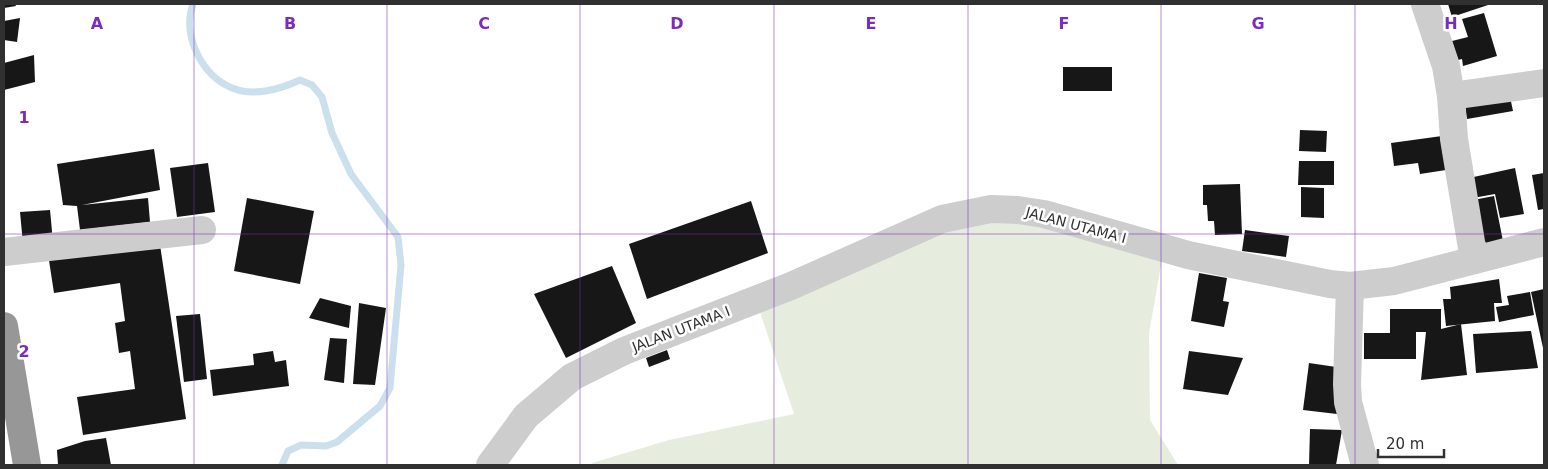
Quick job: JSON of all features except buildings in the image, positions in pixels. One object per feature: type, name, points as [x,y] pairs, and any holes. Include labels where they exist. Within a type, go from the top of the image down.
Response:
[{"type":"highway","points":[[4,326],[27,465]]},
{"type":"street","points":[[1424,4],[1446,66],[1451,96],[1454,139],[1474,260]]},
{"type":"street","points":[[1451,96],[1544,83]]},
{"type":"street","name":"JALAN UTAMA I","points":[[490,465],[526,416],[551,392],[579,373],[624,351],[791,286],[942,219],[967,213],[991,209],[1018,210],[1044,214],[1188,255],[1330,284],[1350,286],[1394,280],[1544,242]]},
{"type":"street","points":[[4,252],[202,230]]},
{"type":"street","points":[[1350,286],[1346,384],[1348,402],[1365,465]]},
{"type":"green space","points":[[993,223],[1040,224],[1162,259],[1149,334],[1150,420],[1178,465],[593,465],[592,463],[669,440],[794,414],[759,309],[946,232]]},
{"type":"waterway","points":[[193,4],[190,16],[192,41],[203,64],[221,82],[240,91],[249,92],[276,89],[300,80],[312,85],[322,97],[332,133],[351,174],[398,237],[401,265],[390,388],[380,406],[337,442],[326,446],[301,445],[288,451],[282,465]]}]
